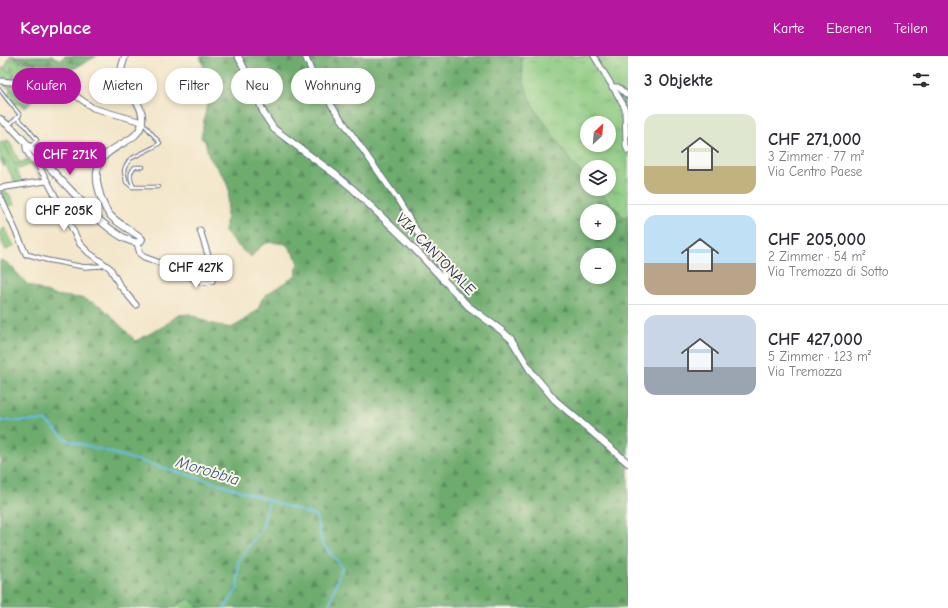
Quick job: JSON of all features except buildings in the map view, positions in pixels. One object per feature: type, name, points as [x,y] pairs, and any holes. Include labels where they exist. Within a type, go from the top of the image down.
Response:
[{"type":"street","points":[[125,56],[121,70],[121,80],[140,108],[142,122],[137,134],[103,158],[98,166],[97,175],[100,194],[108,213],[117,222],[139,236],[141,241],[137,243]]},
{"type":"street","name":"VIA CANTONALE","points":[[238,56],[252,84],[264,114],[274,129],[353,189],[409,243],[468,306],[502,331],[511,340],[532,373],[562,407],[628,463]]},
{"type":"street","points":[[305,56],[318,86],[396,197],[426,246],[442,267],[445,275],[443,281]]},
{"type":"street","points":[[594,56],[620,98],[625,110],[625,137],[628,151]]},
{"type":"street","points":[[0,81],[62,89],[72,93],[96,109],[142,122]]},
{"type":"street","points":[[612,87],[618,87],[628,96]]},
{"type":"street","points":[[0,119],[28,145],[97,218],[112,230],[130,241],[137,243]]},
{"type":"street","points":[[28,145],[26,148],[27,153],[38,166],[80,244],[89,253],[110,268],[120,286],[136,305]]},
{"type":"street","points":[[0,188],[46,181]]},
{"type":"street","points":[[0,196],[26,254],[47,260],[84,267],[101,266],[104,263]]},
{"type":"street","points":[[137,243],[140,254],[144,257],[179,270],[196,280],[208,282],[212,281],[214,274],[200,230]]},
{"type":"lane","points":[[0,90],[20,115],[8,125]]},
{"type":"lane","points":[[17,118],[25,125],[37,140],[28,145]]},
{"type":"lane","points":[[142,122],[160,143],[154,148],[134,156],[127,162],[124,176],[127,184],[134,188],[158,187]]},
{"type":"lane","points":[[134,188],[130,173],[135,167],[143,167]]},
{"type":"green space","points":[[9,56],[52,56],[62,60],[64,56],[97,56],[75,68],[61,68]]},
{"type":"green space","points":[[200,56],[523,56],[521,59],[523,80],[531,103],[571,162],[580,172],[580,196],[604,196],[611,204],[580,204],[580,240],[616,240],[616,209],[624,218],[628,217],[628,608],[200,608],[189,599],[176,605],[174,608],[0,608],[0,260],[8,263],[27,284],[53,295],[81,298],[101,306],[136,341],[164,326],[178,315],[190,314],[209,323],[231,328],[258,309],[262,299],[267,294],[296,275],[298,260],[286,244],[266,243],[251,257],[225,232],[229,190],[225,179],[209,157],[205,141],[201,138],[207,104],[223,104],[223,68],[204,68]]},
{"type":"green space","points":[[523,56],[628,56],[628,217],[624,218],[616,209],[616,204],[611,204],[604,196],[616,196],[616,160],[580,160],[580,172],[571,162],[531,103],[523,80],[521,59]]},
{"type":"green space","points":[[9,58],[36,64],[41,68],[12,68],[12,72],[6,71],[5,68]]},
{"type":"green space","points":[[3,67],[7,71],[12,72],[12,80],[0,78],[0,72]]},
{"type":"green space","points":[[12,85],[12,90],[5,86]]},
{"type":"green space","points":[[10,90],[12,91],[12,104],[15,104],[13,106],[6,96],[9,95]]},
{"type":"green space","points":[[18,104],[27,106],[26,108]]},
{"type":"green space","points":[[8,140],[15,165],[28,159],[36,168],[41,177],[40,178],[31,164],[16,170],[23,183],[16,184],[2,158],[4,167],[0,159],[0,142],[1,143]]},
{"type":"green space","points":[[9,141],[20,163],[15,165],[5,145]]},
{"type":"green space","points":[[2,190],[9,194],[15,205],[6,206]]},
{"type":"green space","points":[[5,228],[14,246],[6,250],[0,238],[0,231]]},
{"type":"green space","points":[[189,599],[200,608],[174,608],[176,605]]},
{"type":"waterway","name":"Morobbia","points":[[0,421],[46,421],[67,440],[223,485],[316,516],[322,543],[342,567],[328,608]]},
{"type":"waterway","points":[[225,608],[238,588],[238,562],[262,528],[269,500]]}]
